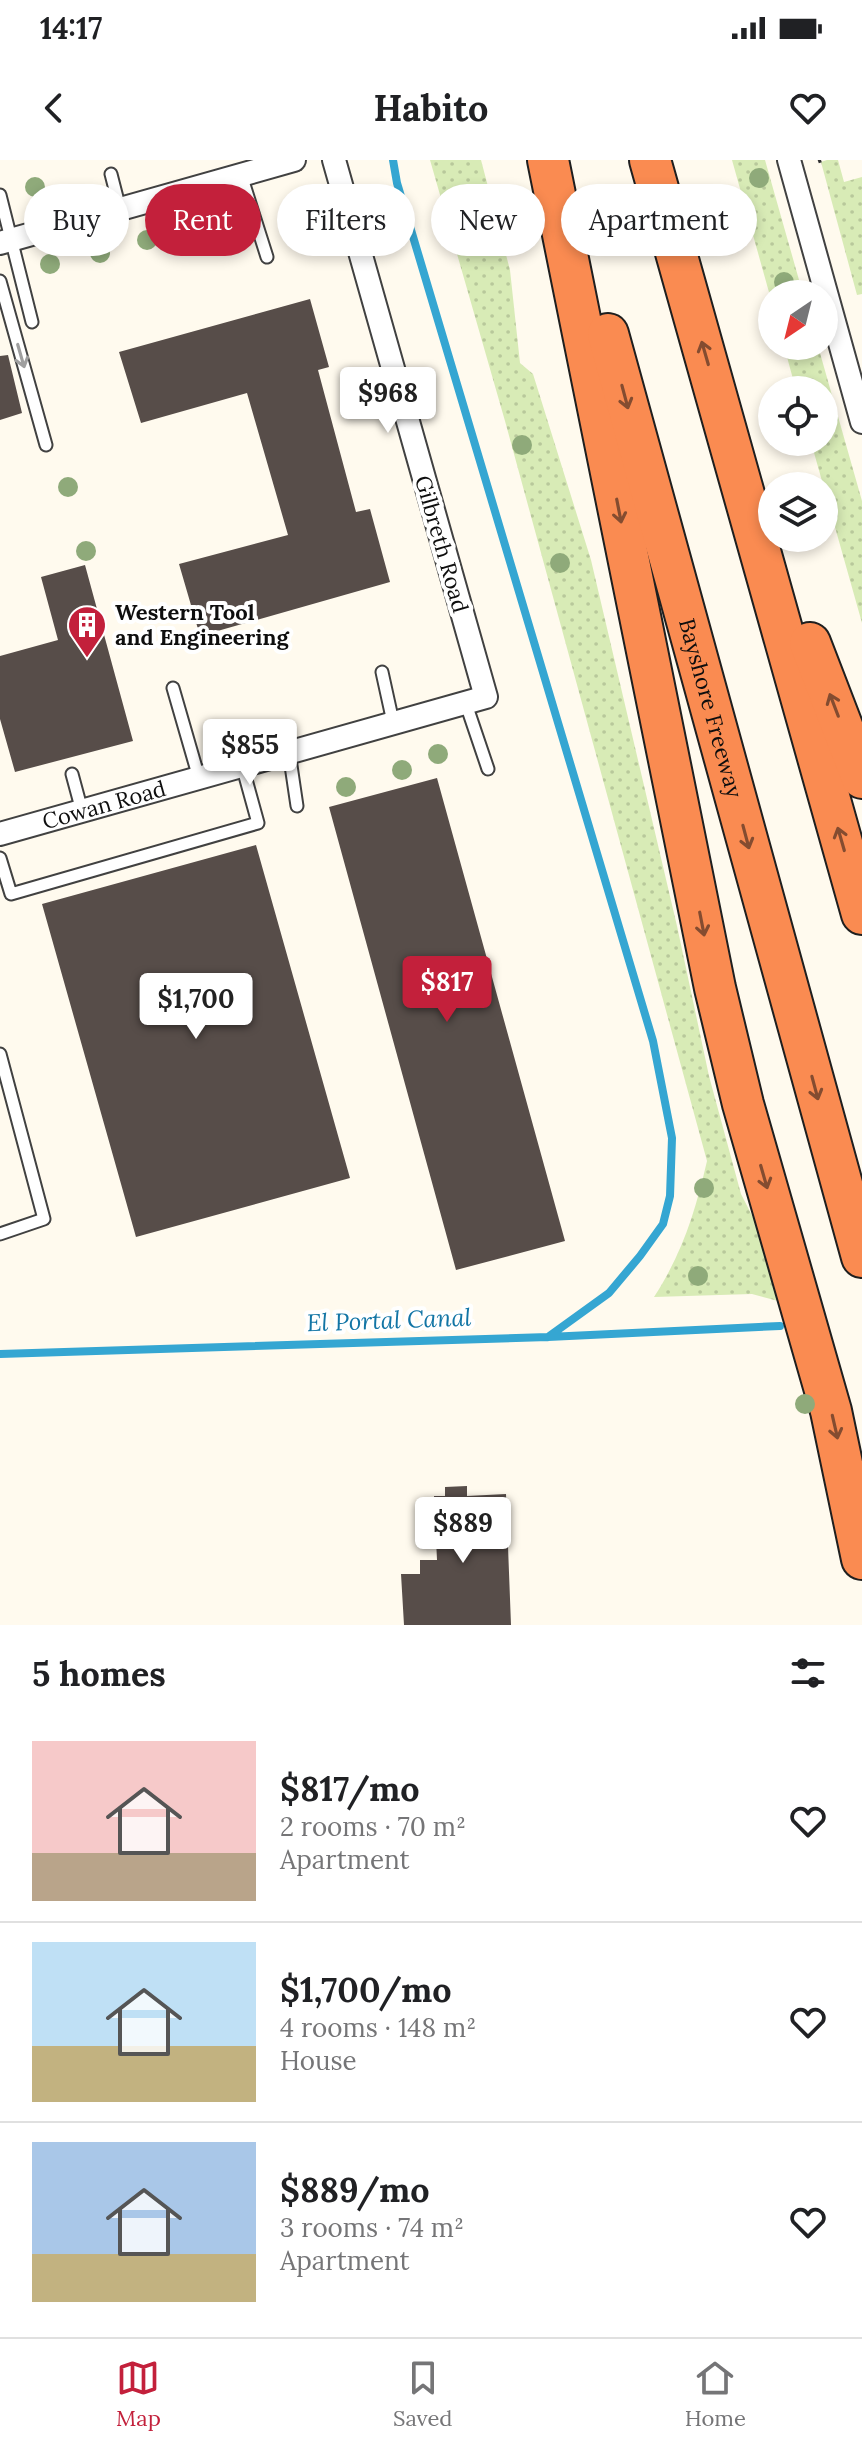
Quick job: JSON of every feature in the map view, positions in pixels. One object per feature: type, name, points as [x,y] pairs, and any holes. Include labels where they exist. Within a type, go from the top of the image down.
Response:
[{"type":"highway","points":[[548,160],[715,988],[743,1104],[831,1411],[862,1559]]},
{"type":"highway","name":"Bayshore Freeway","points":[[560,160],[862,1257]]},
{"type":"highway","points":[[650,160],[862,914]]},
{"type":"highway","points":[[727,428],[862,778]]},
{"type":"street","points":[[129,206],[294,160]]},
{"type":"street","name":"Gilbreth Road","points":[[334,160],[476,701]]},
{"type":"street","points":[[789,160],[862,420]]},
{"type":"street","name":"Cowan Road","points":[[0,834],[476,701]]},
{"type":"lane","points":[[111,174],[114,184]]},
{"type":"lane","points":[[241,175],[267,257]]},
{"type":"lane","points":[[0,195],[6,242],[32,322]]},
{"type":"lane","points":[[0,281],[46,445]]},
{"type":"lane","points":[[382,672],[393,722]]},
{"type":"lane","points":[[173,688],[199,778]]},
{"type":"lane","points":[[476,701],[488,769]]},
{"type":"lane","points":[[289,752],[297,806]]},
{"type":"lane","points":[[0,858],[11,894],[258,823],[242,765]]},
{"type":"lane","points":[[72,774],[82,811]]},
{"type":"lane","points":[[0,1054],[44,1219],[0,1234]]},
{"type":"green space","points":[[430,160],[481,160],[487,184],[437,184]]},
{"type":"green space","points":[[732,160],[765,160],[799,280],[766,280],[757,249],[757,184],[739,184]]},
{"type":"green space","points":[[838,160],[844,182],[862,177],[862,294],[857,295],[821,162]]},
{"type":"green space","points":[[458,256],[506,256],[520,363],[533,374],[591,560],[709,1076],[741,1194],[762,1235],[782,1302],[752,1294],[654,1297],[687,1231],[707,1161]]},
{"type":"green space","points":[[788,360],[822,360],[827,376],[792,376]]},
{"type":"green space","points":[[838,416],[862,501],[862,623],[838,538],[838,472],[819,472],[815,456],[838,456]]},
{"type":"building","points":[[310,299],[329,367],[318,370],[356,512],[370,509],[390,582],[200,636],[179,564],[288,535],[247,393],[141,423],[119,352]]},
{"type":"building","points":[[8,355],[22,413],[0,420],[0,356]]},
{"type":"building","points":[[85,565],[133,741],[15,772],[0,719],[0,656],[58,640],[41,577]]},
{"type":"building","points":[[437,778],[565,1241],[456,1270],[329,807]]},
{"type":"building","points":[[256,845],[350,1178],[136,1237],[42,904]]},
{"type":"building","points":[[467,1486],[467,1496],[506,1494],[511,1625],[404,1625],[401,1574],[420,1574],[420,1560],[437,1560],[434,1496],[445,1496],[445,1487]]},
{"type":"waterway","points":[[393,160],[397,183],[653,1041],[672,1138],[670,1196],[663,1224],[609,1293],[548,1337]]},
{"type":"waterway","name":"El Portal Canal","points":[[0,1354],[548,1337],[780,1326]]},
{"type":"place","name":"Western Tool and Engineering","points":[[87,659]]}]
